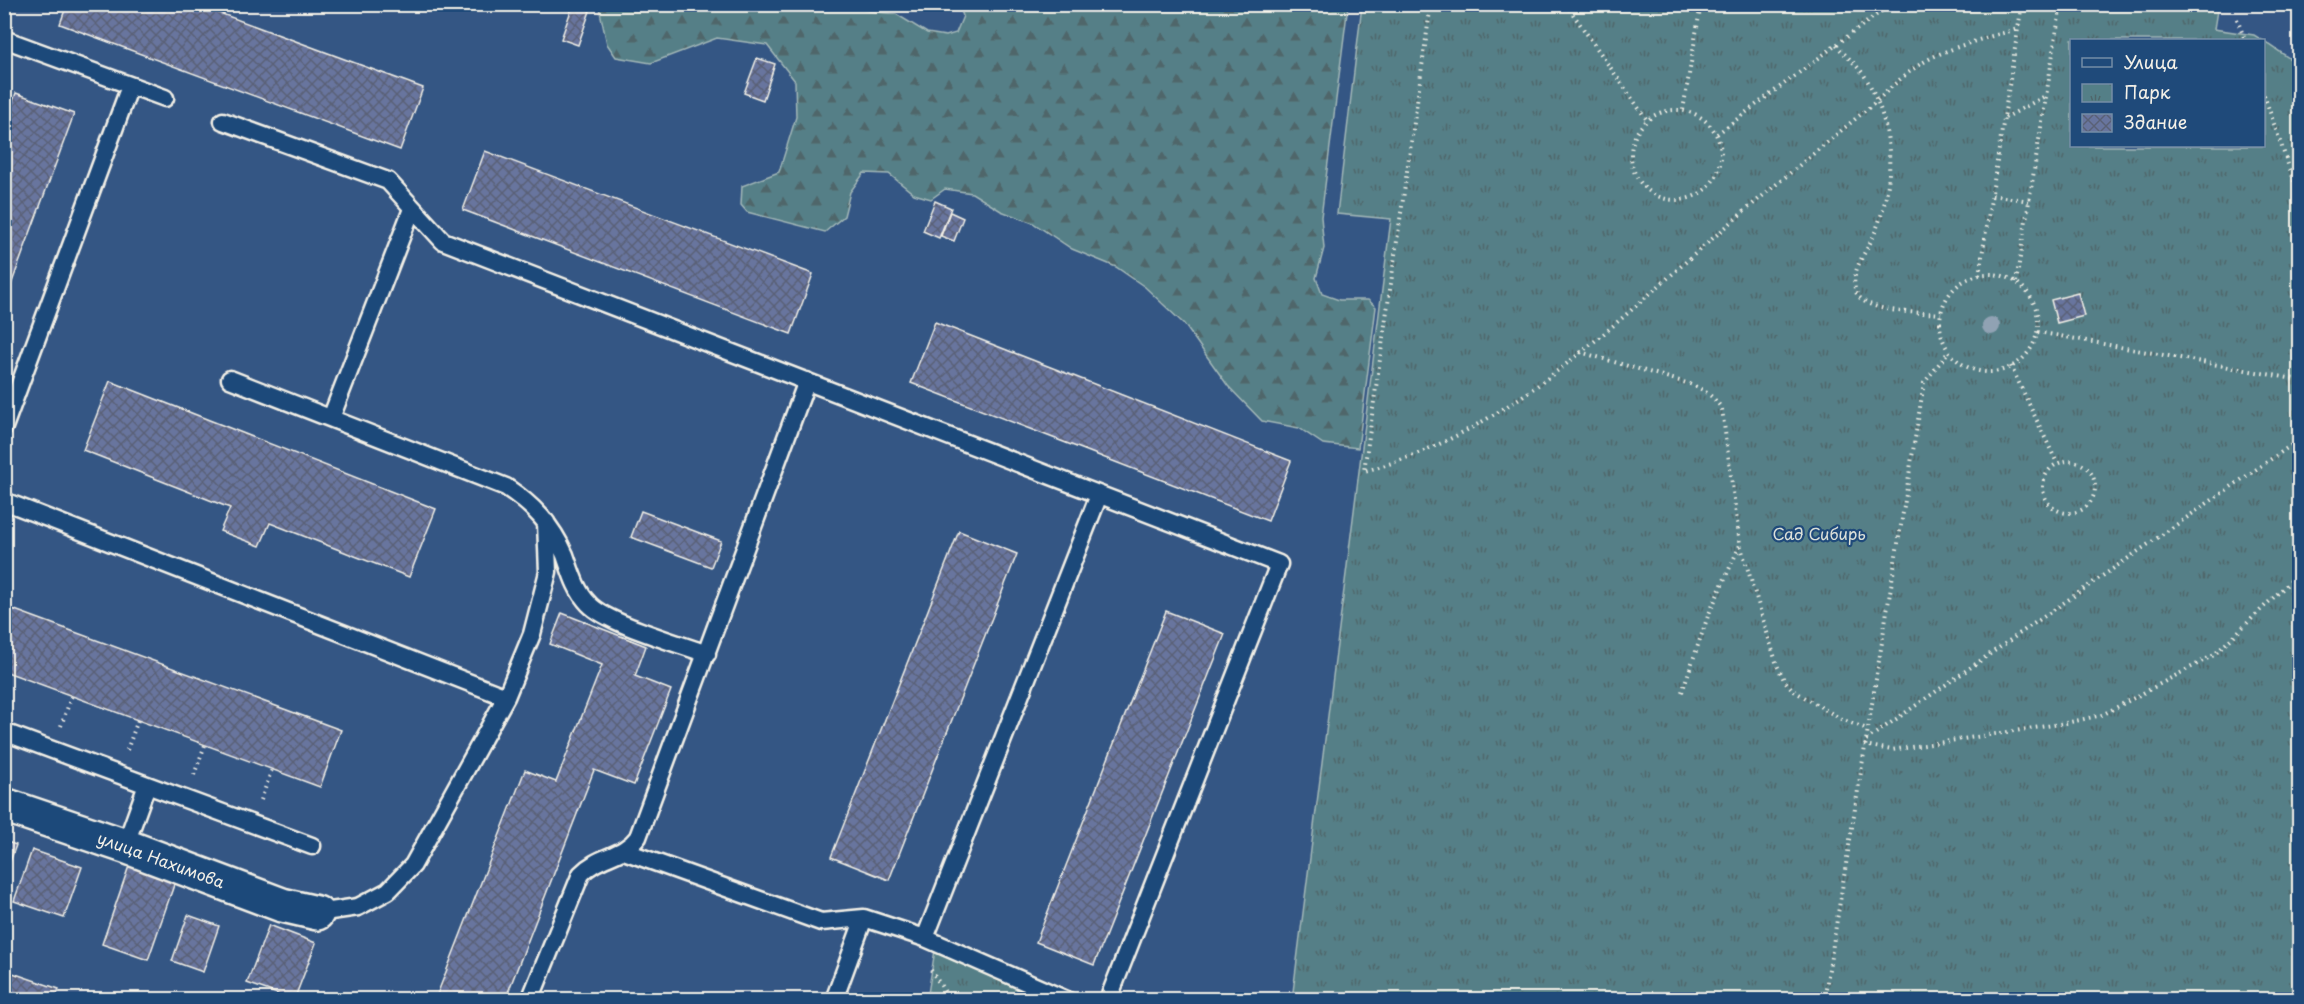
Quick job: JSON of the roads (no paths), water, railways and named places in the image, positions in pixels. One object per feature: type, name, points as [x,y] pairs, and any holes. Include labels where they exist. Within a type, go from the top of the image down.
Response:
[{"type":"street","name":"улица Нахимова","points":[[4,805],[125,846],[282,905],[318,913]]},
{"type":"lane","points":[[4,39],[165,98]]},
{"type":"lane","points":[[4,427],[130,86]]},
{"type":"lane","points":[[223,121],[388,181],[443,241],[1279,564],[1108,999]]},
{"type":"lane","points":[[330,418],[412,209]]},
{"type":"lane","points":[[230,379],[506,487],[526,500],[546,522],[558,540],[582,596],[590,606],[611,619],[707,654]]},
{"type":"lane","points":[[530,999],[581,874],[595,862],[624,851],[638,837],[644,824],[807,381]]},
{"type":"lane","points":[[925,938],[1099,495]]},
{"type":"lane","points":[[4,501],[506,697]]},
{"type":"lane","points":[[318,913],[358,907],[388,891],[413,866],[506,697],[532,634],[548,572],[546,522]]},
{"type":"lane","points":[[4,732],[312,846]]},
{"type":"lane","points":[[125,846],[147,784]]},
{"type":"lane","points":[[624,851],[821,922],[864,918],[925,938],[1067,999]]},
{"type":"lane","points":[[834,999],[864,918]]},
{"type":"park label","name":"Сад Сибирь","points":[[1819,534]]}]
